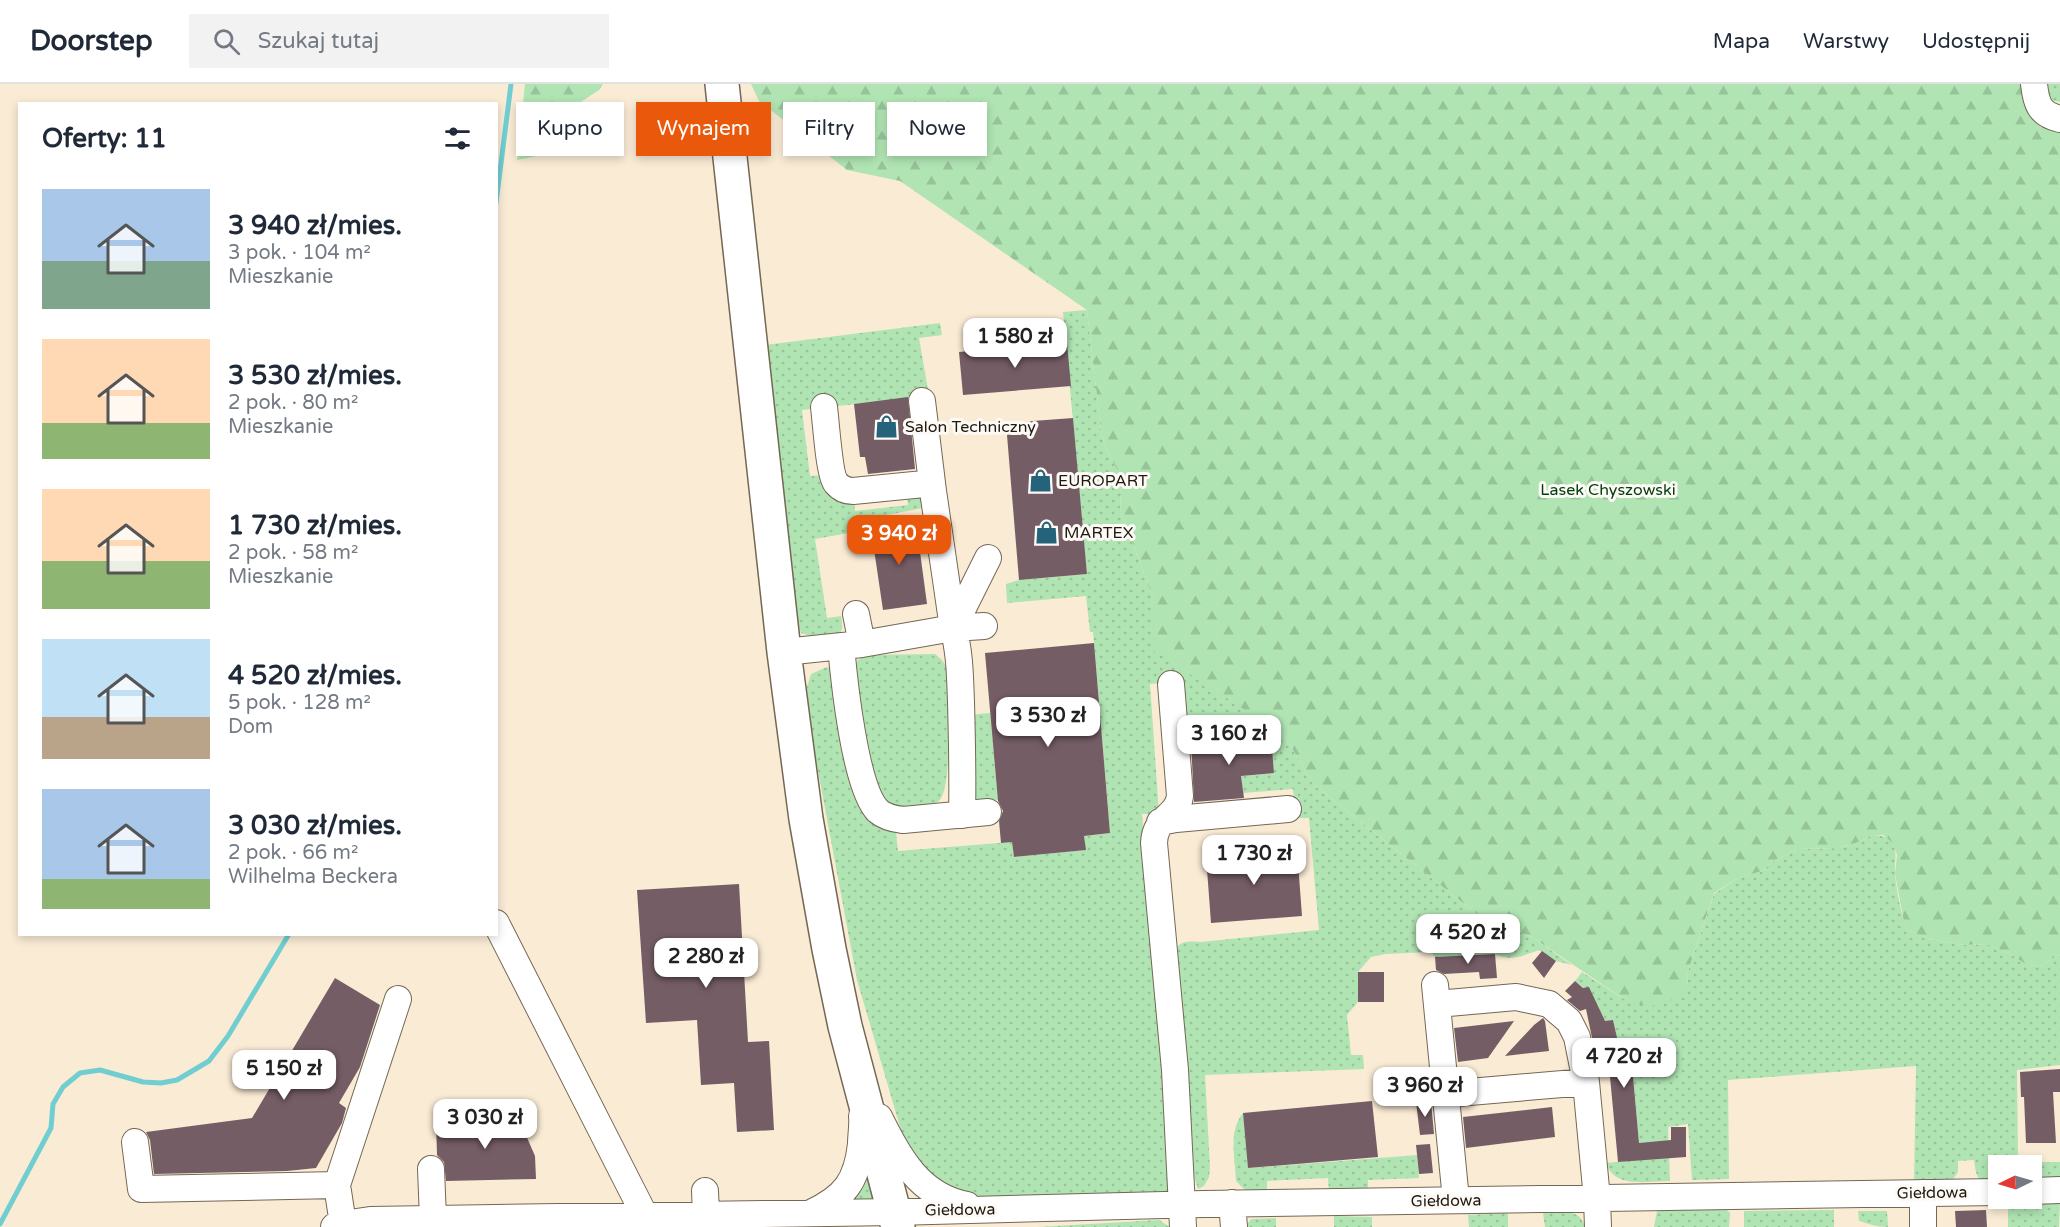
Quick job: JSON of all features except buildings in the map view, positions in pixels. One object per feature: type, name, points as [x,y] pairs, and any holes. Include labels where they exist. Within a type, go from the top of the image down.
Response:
[{"type":"main road","points":[[722,84],[784,652],[806,819],[829,949],[860,1085],[896,1220]]},
{"type":"street","points":[[2034,84],[2036,101],[2041,108],[2048,115],[2060,119]]},
{"type":"street","points":[[922,401],[960,671],[962,815]]},
{"type":"street","points":[[824,407],[832,474],[844,490],[924,484],[933,491]]},
{"type":"street","points":[[953,628],[988,558]]},
{"type":"street","points":[[856,614],[851,645],[848,706],[866,789],[878,811],[892,818],[903,820],[988,812]]},
{"type":"street","points":[[784,652],[851,645],[953,628],[984,626]]},
{"type":"street","points":[[1171,684],[1180,794],[1176,808],[1161,822],[1154,834],[1154,843],[1175,1070],[1182,1216]]},
{"type":"street","points":[[1161,822],[1288,809]]},
{"type":"street","points":[[498,926],[572,1047],[645,1214]]},
{"type":"street","points":[[1456,1200],[1436,995],[1516,997],[1549,1004],[1569,1021],[1577,1037],[1586,1082],[1598,1227]]},
{"type":"street","points":[[338,1225],[337,1185],[398,999]]},
{"type":"street","points":[[1446,1094],[1586,1082]]},
{"type":"street","points":[[860,1085],[894,1147],[919,1182],[937,1195],[960,1204],[991,1210]]},
{"type":"street","points":[[811,1213],[826,1206],[842,1194],[854,1177],[859,1159],[862,1122],[860,1085]]},
{"type":"street","points":[[135,1142],[141,1189],[337,1185]]},
{"type":"street","points":[[431,1169],[445,1221]]},
{"type":"street","points":[[2042,1191],[2060,1190]]},
{"type":"street","name":"Giełdowa","points":[[338,1225],[370,1220],[445,1221],[645,1214],[706,1203],[896,1220],[991,1210],[1182,1216],[1233,1215],[1456,1200],[1988,1192]]},
{"type":"street","points":[[1923,1193],[1923,1227]]},
{"type":"street","points":[[958,1227],[991,1210]]},
{"type":"street","points":[[811,1213],[846,1227]]},
{"type":"green space","points":[[525,84],[603,84],[599,90],[581,102],[523,102]]},
{"type":"green space","name":"Lasek Chyszowski","points":[[751,84],[2029,84],[2032,118],[2041,127],[2060,129],[2060,954],[2040,966],[2027,965],[2012,955],[1987,944],[1963,945],[1930,939],[1907,930],[1895,874],[1897,855],[1893,843],[1883,835],[1872,835],[1859,842],[1838,848],[1799,849],[1775,860],[1762,871],[1738,878],[1714,893],[1688,971],[1687,986],[1676,998],[1649,1007],[1624,999],[1532,937],[1482,918],[1313,784],[1285,736],[1154,651],[1153,597],[1120,510],[1122,479],[1106,449],[1101,431],[1087,310],[900,181],[847,170],[829,156],[875,156],[875,102],[783,102],[783,120],[771,110],[771,102],[759,101]]},
{"type":"green space","points":[[2038,84],[2060,84],[2060,102],[2049,100]]},
{"type":"green space","points":[[517,156],[537,156],[517,160]]},
{"type":"green space","points":[[1087,310],[1101,431],[1106,449],[1122,479],[1120,510],[1153,597],[1155,618],[1249,712],[1285,736],[1313,784],[1482,918],[1532,937],[1572,965],[1556,961],[1539,950],[1512,958],[1495,954],[1435,957],[1431,952],[1371,957],[1358,972],[1358,1002],[1347,1015],[1351,1055],[1363,1055],[1364,1069],[1205,1075],[1210,1168],[1209,1177],[1204,1186],[1198,1189],[1192,1170],[1173,951],[1182,943],[1319,930],[1309,818],[1296,818],[1293,789],[1243,793],[1241,776],[1274,773],[1271,735],[1188,742],[1182,681],[1150,684],[1159,814],[1142,814],[1172,1179],[1171,1192],[1165,1198],[988,1201],[946,1186],[925,1171],[914,1159],[903,1137],[857,980],[813,744],[806,690],[811,674],[827,667],[832,669],[852,776],[895,824],[898,851],[1012,842],[1014,857],[1085,850],[1084,836],[1110,833],[1093,632],[1090,632],[1086,596],[1007,603],[1006,584],[1019,580],[1087,574],[1063,312]]},
{"type":"green space","points":[[940,323],[942,335],[919,338],[929,396],[802,410],[810,476],[824,475],[854,500],[855,511],[908,505],[907,492],[921,494],[928,507],[871,518],[871,529],[815,539],[827,618],[841,616],[842,628],[836,638],[813,637],[801,633],[795,612],[765,345]]},
{"type":"green space","points":[[935,654],[947,667],[948,758],[944,792],[939,801],[933,804],[906,808],[896,807],[889,805],[876,793],[853,669],[858,660],[867,655]]},
{"type":"green space","points":[[990,713],[998,800],[976,802],[972,795],[967,715]]},
{"type":"green space","points":[[1872,835],[1882,836],[1893,843],[1897,889],[1907,930],[1930,939],[1963,945],[1987,944],[2012,955],[2027,965],[2040,966],[2060,954],[2060,1065],[2017,1070],[2018,1155],[1988,1155],[1988,1181],[1977,1176],[1974,1160],[1958,1161],[1958,1172],[1949,1185],[1914,1185],[1916,1066],[1728,1080],[1729,1179],[1692,1180],[1688,1124],[1668,1127],[1670,1181],[1633,1182],[1616,1177],[1606,1163],[1657,1158],[1656,1142],[1639,1143],[1631,1054],[1608,1057],[1604,1045],[1618,1043],[1613,1020],[1602,1022],[1585,989],[1575,981],[1582,972],[1624,999],[1687,986],[1688,971],[1714,894],[1738,878],[1762,871],[1775,860],[1799,849],[1838,848],[1859,842]]},
{"type":"green space","points":[[1243,1113],[1249,1168],[1417,1155],[1419,1178],[1368,1180],[1368,1191],[1329,1192],[1328,1178],[1267,1181],[1267,1193],[1250,1195],[1236,1181],[1234,1136],[1238,1120]]},
{"type":"green space","points":[[2042,1162],[2060,1162],[2060,1181],[2042,1181]]},
{"type":"green space","points":[[867,1165],[876,1201],[845,1203]]},
{"type":"green space","points":[[2042,1200],[2060,1200],[2059,1227],[2008,1227],[2008,1209],[2042,1209]]},
{"type":"green space","points":[[1726,1209],[1730,1213],[1729,1227],[1654,1227],[1657,1211]]},
{"type":"green space","points":[[1834,1210],[1834,1227],[1744,1227],[1744,1211]]},
{"type":"green space","points":[[1858,1211],[1887,1211],[1888,1227],[1859,1221]]},
{"type":"green space","points":[[1568,1212],[1581,1219],[1585,1227],[1545,1227],[1543,1213]]},
{"type":"green space","points":[[1508,1213],[1508,1227],[1469,1227],[1468,1215]]},
{"type":"green space","points":[[1334,1216],[1372,1217],[1372,1227],[1334,1227]]},
{"type":"green space","points":[[1276,1218],[1276,1227],[1245,1227],[1251,1219]]},
{"type":"green space","points":[[1159,1220],[1170,1227],[1038,1227]]},
{"type":"waterway","points":[[498,187],[511,84]]},
{"type":"waterway","points":[[0,1224],[51,1128],[53,1104],[63,1087],[80,1073],[100,1070],[143,1082],[161,1083],[177,1080],[209,1061],[228,1036],[288,936]]},
{"type":"place","name":"Salon Techniczny","points":[[887,427]]},
{"type":"place","name":"EUROPART","points":[[1040,481]]},
{"type":"place","name":"MARTEX","points":[[1046,533]]}]
